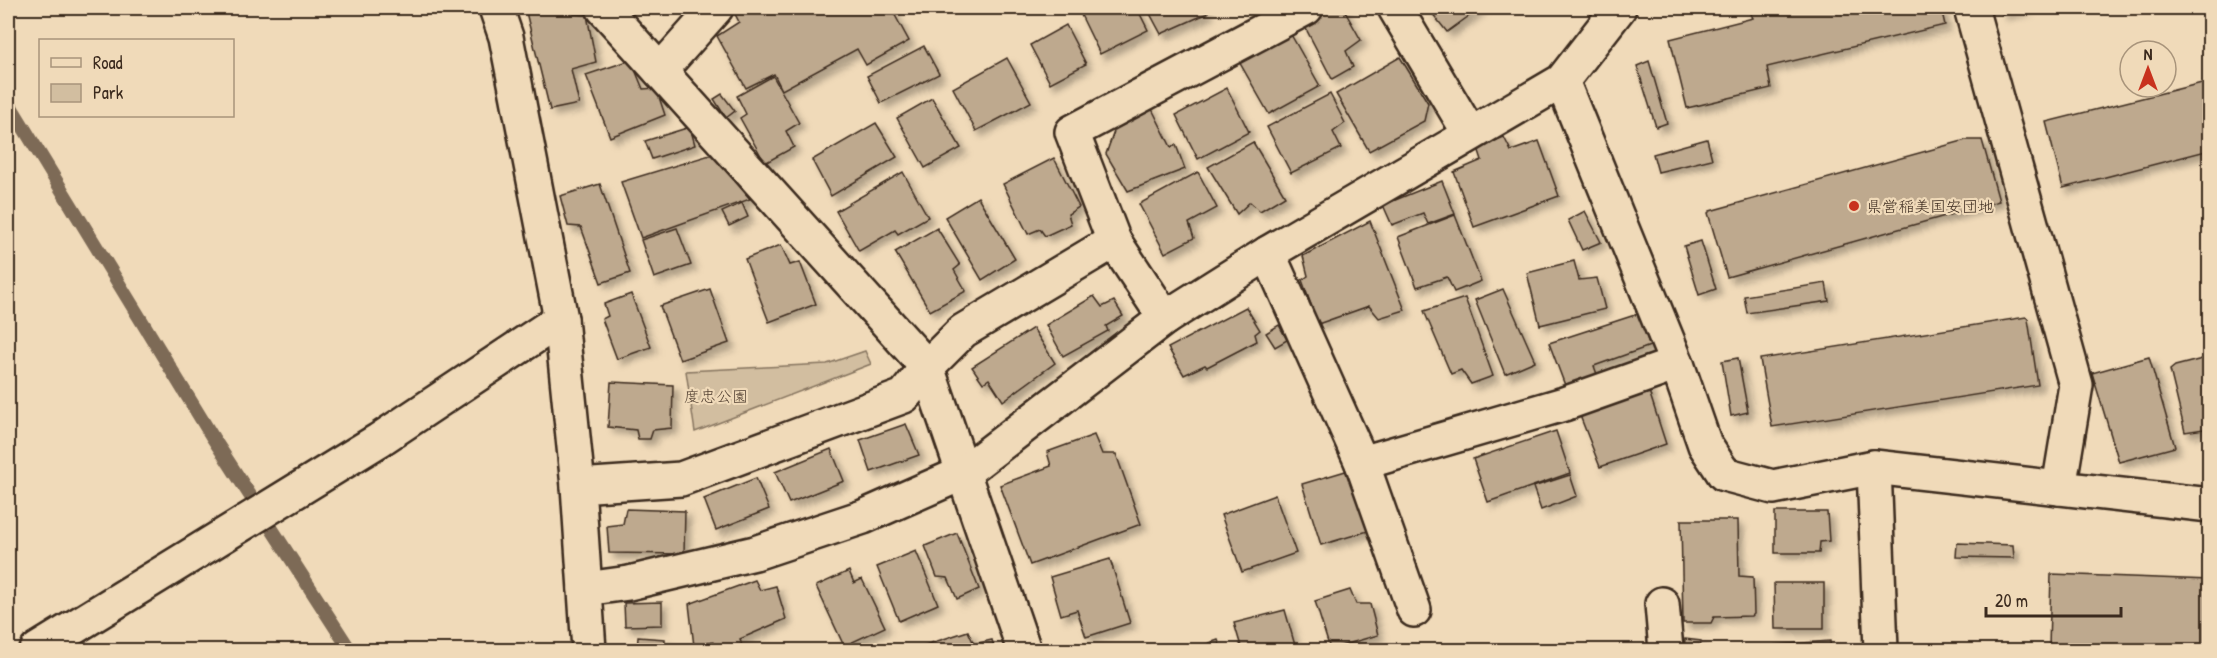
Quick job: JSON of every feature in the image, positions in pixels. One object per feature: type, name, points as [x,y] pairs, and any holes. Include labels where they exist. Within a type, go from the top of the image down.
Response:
[{"type":"street","points":[[496,8],[506,37],[561,320],[578,486],[589,651]]},
{"type":"street","points":[[603,8],[927,367],[1024,651]]},
{"type":"street","points":[[660,71],[716,8]]},
{"type":"street","points":[[1165,318],[1114,241],[1072,132],[1306,8]]},
{"type":"street","points":[[1395,8],[1470,134]]},
{"type":"street","points":[[585,590],[629,584],[755,553],[863,517],[963,473],[1165,318],[1268,253],[1562,81],[1620,8]]},
{"type":"street","points":[[1971,8],[2076,386],[2059,488]]},
{"type":"street","points":[[1562,81],[1677,364],[1706,445],[1724,474],[1773,487],[1874,467],[2210,505]]},
{"type":"street","points":[[578,486],[681,479],[904,396],[927,367],[963,332],[1114,241]]},
{"type":"street","points":[[1268,253],[1362,464],[1414,610]]},
{"type":"street","points":[[37,651],[379,440],[561,320]]},
{"type":"street","points":[[1362,464],[1564,404],[1677,364]]},
{"type":"street","points":[[1874,467],[1881,651]]},
{"type":"street","points":[[1662,604],[1664,650]]},
{"type":"green space","name":"度忠公園","points":[[865,351],[871,364],[695,432],[686,371],[827,364]]},
{"type":"building","points":[[525,8],[572,8],[574,14],[587,15],[596,62],[571,69],[579,104],[550,110]]},
{"type":"building","points":[[737,8],[891,8],[909,41],[866,65],[857,49],[782,90],[774,74],[746,88],[717,36],[739,22],[733,10]]},
{"type":"building","points":[[1092,8],[1137,8],[1148,30],[1100,54],[1080,13]]},
{"type":"building","points":[[1147,8],[1206,8],[1208,13],[1161,34]]},
{"type":"building","points":[[1332,8],[1343,8],[1361,40],[1346,51],[1353,67],[1332,79],[1303,23]]},
{"type":"building","points":[[1428,8],[1480,8],[1447,32]]},
{"type":"building","points":[[1748,8],[1941,8],[1945,25],[1767,67],[1771,88],[1687,108],[1670,39],[1753,18]]},
{"type":"building","points":[[2000,8],[2028,8],[2002,14]]},
{"type":"building","points":[[1066,25],[1086,64],[1050,83],[1030,45]]},
{"type":"building","points":[[1289,31],[1320,86],[1269,114],[1237,58]]},
{"type":"building","points":[[924,46],[939,74],[881,103],[867,76]]},
{"type":"building","points":[[1400,57],[1428,103],[1424,121],[1369,151],[1336,94]]},
{"type":"building","points":[[1007,58],[1031,102],[976,131],[953,88]]},
{"type":"building","points":[[631,60],[643,89],[656,88],[665,115],[610,137],[586,75]]},
{"type":"building","points":[[1649,61],[1667,123],[1656,127],[1637,66]]},
{"type":"building","points":[[773,76],[799,123],[786,131],[794,147],[765,163],[740,118],[746,114],[737,96]]},
{"type":"building","points":[[2210,81],[2210,150],[2063,188],[2046,122],[2138,99],[2178,99],[2178,89]]},
{"type":"building","points":[[1227,88],[1249,132],[1198,159],[1176,115]]},
{"type":"building","points":[[722,94],[735,111],[726,118],[714,99]]},
{"type":"building","points":[[1330,94],[1345,123],[1333,132],[1341,148],[1291,173],[1267,127]]},
{"type":"building","points":[[932,98],[961,148],[925,168],[897,118]]},
{"type":"building","points":[[1150,105],[1171,147],[1176,145],[1185,169],[1128,191],[1106,154],[1117,123]]},
{"type":"building","points":[[876,123],[897,157],[831,196],[812,160]]},
{"type":"building","points":[[690,127],[695,145],[652,159],[645,141]]},
{"type":"building","points":[[1504,137],[1511,151],[1539,141],[1559,196],[1474,227],[1454,172],[1482,160],[1478,148]]},
{"type":"building","points":[[1707,139],[1712,159],[1658,172],[1653,154]]},
{"type":"building","name":"県営稲美国安団地","points":[[1966,140],[1982,140],[1999,201],[1727,277],[1708,213],[1710,211]]},
{"type":"building","points":[[1253,142],[1285,196],[1260,211],[1250,202],[1237,214],[1208,167]]},
{"type":"building","points":[[713,154],[750,199],[641,238],[621,182]]},
{"type":"building","points":[[1054,158],[1079,207],[1068,214],[1071,224],[1045,236],[1040,229],[1028,234],[1003,184]]},
{"type":"building","points":[[903,172],[928,217],[898,234],[895,230],[859,251],[836,211]]},
{"type":"building","points":[[1198,172],[1217,208],[1189,223],[1194,238],[1165,253],[1139,204]]},
{"type":"building","points":[[1442,181],[1455,214],[1428,224],[1423,213],[1392,225],[1383,205]]},
{"type":"building","points":[[600,184],[630,273],[601,283],[581,227],[568,226],[560,196]]},
{"type":"building","points":[[978,197],[1015,259],[982,280],[945,217]]},
{"type":"building","points":[[742,203],[748,217],[729,226],[722,212]]},
{"type":"building","points":[[1585,211],[1601,242],[1582,250],[1568,220]]},
{"type":"building","points":[[1455,215],[1481,281],[1454,292],[1447,277],[1417,287],[1398,237]]},
{"type":"building","points":[[1370,221],[1405,310],[1379,318],[1369,306],[1318,324],[1302,280],[1308,276],[1303,256]]},
{"type":"building","points":[[677,228],[691,265],[654,278],[641,240]]},
{"type":"building","points":[[937,228],[960,265],[954,270],[966,291],[930,311],[895,252]]},
{"type":"building","points":[[1701,241],[1716,289],[1699,295],[1684,246]]},
{"type":"building","points":[[781,245],[790,265],[800,262],[816,304],[769,322],[745,259]]},
{"type":"building","points":[[1574,261],[1579,280],[1597,278],[1605,309],[1540,325],[1527,273]]},
{"type":"building","points":[[1826,283],[1829,301],[1747,313],[1744,296]]},
{"type":"building","points":[[710,289],[729,343],[680,360],[660,306]]},
{"type":"building","points":[[1503,289],[1535,361],[1505,374],[1475,300]]},
{"type":"building","points":[[631,294],[651,347],[617,359],[602,319],[608,316],[604,304]]},
{"type":"building","points":[[1094,296],[1102,307],[1114,301],[1123,316],[1106,326],[1108,331],[1063,356],[1046,325]]},
{"type":"building","points":[[1465,298],[1493,376],[1471,384],[1461,370],[1451,374],[1424,311]]},
{"type":"building","points":[[1246,307],[1260,330],[1255,334],[1257,341],[1207,367],[1205,365],[1184,375],[1168,348]]},
{"type":"building","points":[[1638,314],[1650,346],[1594,366],[1598,377],[1566,388],[1549,343]]},
{"type":"building","points":[[2026,317],[2038,385],[1772,427],[1760,359]]},
{"type":"building","points":[[1279,325],[1287,340],[1275,347],[1266,333]]},
{"type":"building","points":[[1033,328],[1055,363],[1003,401],[989,379],[983,383],[972,367]]},
{"type":"building","points":[[2149,357],[2175,447],[2119,462],[2092,373]]},
{"type":"building","points":[[2210,357],[2210,428],[2185,432],[2170,370],[2175,366]]},
{"type":"building","points":[[1738,358],[1748,412],[1731,416],[1722,361]]},
{"type":"building","points":[[611,382],[673,385],[672,428],[653,430],[650,439],[638,439],[636,430],[608,427]]},
{"type":"building","points":[[1647,385],[1666,444],[1600,467],[1577,408]]},
{"type":"building","points":[[906,424],[919,455],[871,472],[860,440]]},
{"type":"building","points":[[1556,431],[1570,473],[1488,502],[1473,459]]},
{"type":"building","points":[[1094,435],[1102,454],[1116,454],[1141,524],[1030,565],[1000,485],[1051,466],[1047,452]]},
{"type":"building","points":[[831,449],[844,481],[789,503],[775,472]]},
{"type":"building","points":[[1349,470],[1368,531],[1321,545],[1302,484]]},
{"type":"building","points":[[1570,475],[1577,496],[1541,510],[1533,487]]},
{"type":"building","points":[[756,478],[769,509],[716,530],[704,499]]},
{"type":"building","points":[[1275,495],[1296,553],[1242,572],[1221,515]]},
{"type":"building","points":[[626,509],[685,511],[684,554],[609,553],[607,526],[623,524]]},
{"type":"building","points":[[1775,512],[1827,512],[1829,541],[1820,542],[1819,553],[1775,553]]},
{"type":"building","points":[[1681,520],[1738,520],[1739,576],[1753,577],[1754,614],[1752,616],[1714,617],[1711,623],[1683,623]]},
{"type":"building","points":[[957,533],[979,589],[957,599],[948,578],[937,577],[925,546]]},
{"type":"building","points":[[1957,543],[2013,545],[2014,558],[1956,557]]},
{"type":"building","points":[[916,551],[938,604],[899,621],[877,567]]},
{"type":"building","points":[[1110,559],[1130,623],[1086,637],[1077,610],[1061,615],[1050,577]]},
{"type":"building","points":[[849,571],[854,583],[862,579],[885,627],[844,646],[816,586]]},
{"type":"building","points":[[2051,574],[2210,580],[2210,650],[2049,647]]},
{"type":"building","points":[[755,580],[760,590],[776,586],[786,619],[740,639],[743,650],[717,650],[713,642],[694,646],[689,604]]},
{"type":"building","points":[[1774,583],[1824,583],[1824,629],[1775,629]]},
{"type":"building","points":[[1350,590],[1356,604],[1370,604],[1378,635],[1330,649],[1315,601]]},
{"type":"building","points":[[662,602],[662,625],[625,626],[624,603]]},
{"type":"building","points":[[1285,610],[1296,649],[1242,650],[1234,623]]},
{"type":"building","points":[[968,631],[974,644],[992,640],[995,650],[910,650]]},
{"type":"building","points":[[638,637],[665,639],[665,650],[637,650]]},
{"type":"building","points":[[1685,639],[1701,641],[1700,650],[1684,650]]},
{"type":"building","points":[[1218,640],[1222,650],[1190,650]]},
{"type":"building","points":[[1830,641],[1831,650],[1776,650],[1775,645]]},
{"type":"waterway","points":[[8,102],[213,438],[350,650]]},
{"type":"place","name":"県営稲美国安団地","points":[[1854,206]]}]
